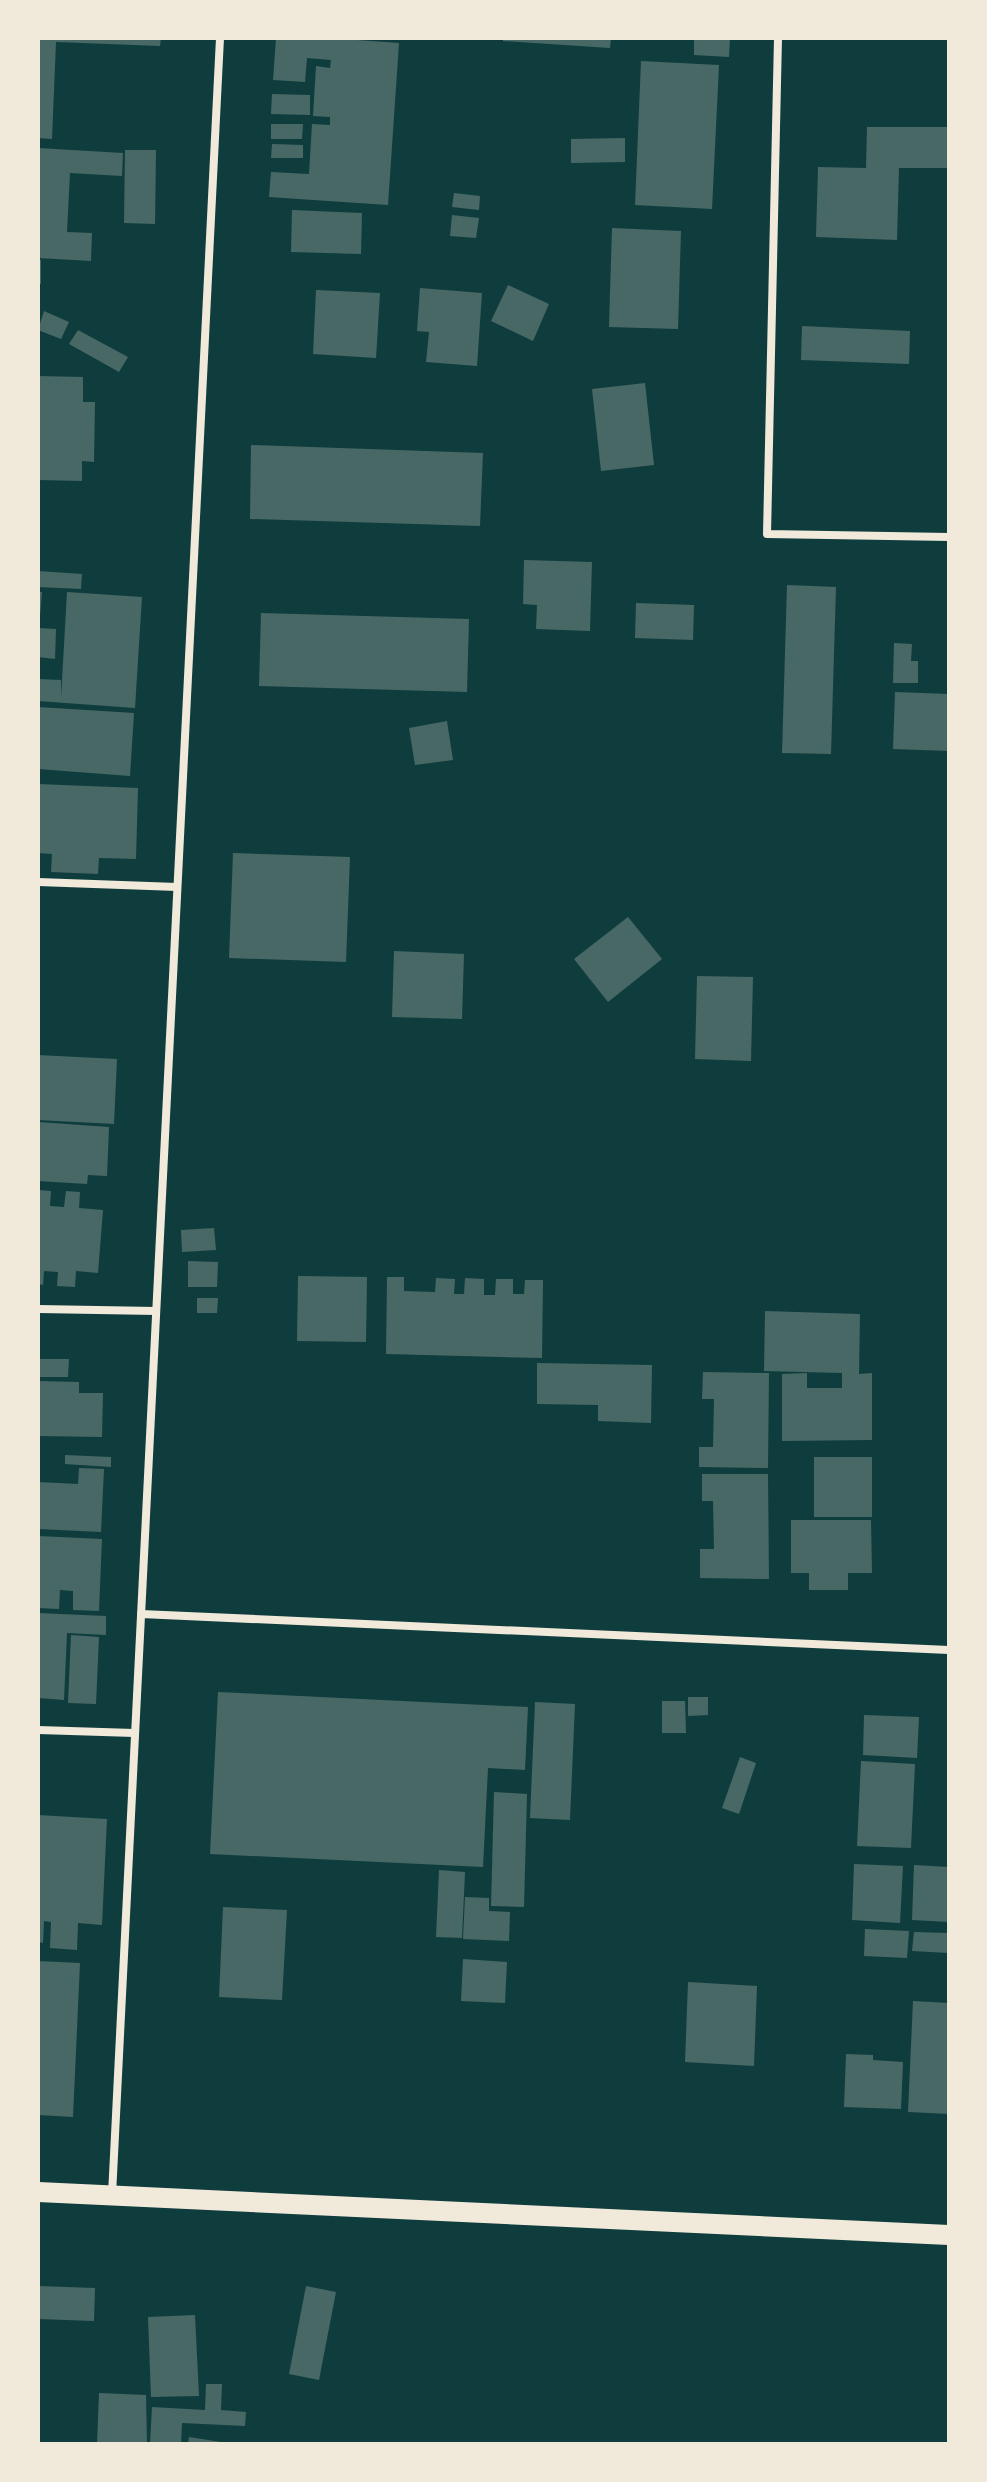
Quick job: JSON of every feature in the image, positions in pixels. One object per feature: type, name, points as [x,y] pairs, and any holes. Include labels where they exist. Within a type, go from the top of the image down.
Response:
[{"type":"main road","points":[[38,2192],[949,2235]]},
{"type":"street","points":[[111,2196],[220,38]]},
{"type":"street","points":[[778,38],[767,534],[949,537]]},
{"type":"street","points":[[38,882],[177,887]]},
{"type":"street","points":[[38,1309],[156,1311]]},
{"type":"street","points":[[141,1614],[949,1650]]},
{"type":"street","points":[[38,1730],[134,1733]]},
{"type":"building","points":[[38,38],[161,38],[160,46],[56,42],[52,139],[38,138]]},
{"type":"building","points":[[276,38],[399,43],[388,205],[269,197],[271,172],[309,174],[312,124],[330,125],[330,117],[313,116],[316,66],[330,68],[331,60],[307,58],[305,82],[273,80]]},
{"type":"building","points":[[503,38],[611,38],[610,48],[503,41]]},
{"type":"building","points":[[694,38],[730,38],[729,57],[694,55]]},
{"type":"building","points":[[641,61],[719,65],[712,209],[635,205]]},
{"type":"building","points":[[272,94],[310,95],[310,115],[271,114]]},
{"type":"building","points":[[271,124],[303,124],[302,139],[271,139]]},
{"type":"building","points":[[867,127],[949,127],[949,168],[899,168],[897,240],[816,237],[818,167],[866,168]]},
{"type":"building","points":[[625,138],[625,162],[571,163],[571,139]]},
{"type":"building","points":[[272,144],[303,145],[303,158],[271,158]]},
{"type":"building","points":[[38,148],[123,153],[122,176],[70,173],[67,232],[92,233],[91,261],[38,258]]},
{"type":"building","points":[[125,150],[156,150],[155,224],[124,223]]},
{"type":"building","points":[[454,193],[480,196],[479,210],[452,207]]},
{"type":"building","points":[[292,210],[362,213],[361,254],[291,252]]},
{"type":"building","points":[[452,215],[479,218],[476,238],[450,236]]},
{"type":"building","points":[[612,228],[681,231],[678,329],[609,327]]},
{"type":"building","points":[[38,260],[41,260],[41,284],[38,284]]},
{"type":"building","points":[[508,285],[549,304],[533,341],[491,321]]},
{"type":"building","points":[[420,288],[482,293],[477,366],[426,362],[429,332],[417,331]]},
{"type":"building","points":[[316,290],[380,293],[376,358],[313,354]]},
{"type":"building","points":[[44,311],[69,322],[61,339],[38,330]]},
{"type":"building","points":[[802,326],[910,331],[909,364],[801,360]]},
{"type":"building","points":[[78,330],[128,357],[119,372],[69,344]]},
{"type":"building","points":[[38,376],[83,377],[83,402],[95,402],[94,462],[82,461],[82,481],[38,480]]},
{"type":"building","points":[[645,383],[654,465],[601,471],[592,389]]},
{"type":"building","points":[[251,445],[483,453],[480,526],[250,519]]},
{"type":"building","points":[[524,560],[592,562],[590,631],[536,629],[537,605],[523,604]]},
{"type":"building","points":[[38,571],[82,574],[81,589],[38,587]]},
{"type":"building","points":[[787,585],[836,587],[831,754],[782,753]]},
{"type":"building","points":[[38,592],[42,592],[40,616],[38,616]]},
{"type":"building","points":[[67,592],[142,597],[135,708],[38,701],[38,679],[61,680],[61,698]]},
{"type":"building","points":[[636,603],[694,605],[693,640],[635,638]]},
{"type":"building","points":[[261,613],[469,619],[467,692],[259,686]]},
{"type":"building","points":[[38,628],[56,629],[55,659],[38,657]]},
{"type":"building","points":[[894,643],[912,644],[911,661],[918,661],[918,683],[893,683]]},
{"type":"building","points":[[895,692],[949,694],[949,751],[893,749]]},
{"type":"building","points":[[38,707],[134,713],[130,776],[38,769]]},
{"type":"building","points":[[447,721],[453,760],[415,765],[409,728]]},
{"type":"building","points":[[38,784],[138,788],[136,859],[99,858],[98,874],[51,872],[52,854],[38,853]]},
{"type":"building","points":[[233,853],[350,857],[346,962],[229,958]]},
{"type":"building","points":[[628,917],[662,959],[608,1002],[574,959]]},
{"type":"building","points":[[394,951],[464,954],[462,1019],[392,1017]]},
{"type":"building","points":[[697,976],[753,977],[751,1061],[695,1059]]},
{"type":"building","points":[[38,1055],[117,1059],[114,1124],[38,1120]]},
{"type":"building","points":[[38,1122],[109,1127],[107,1176],[88,1175],[87,1184],[38,1181]]},
{"type":"building","points":[[38,1190],[51,1191],[50,1206],[64,1207],[66,1191],[80,1192],[79,1208],[103,1210],[98,1273],[76,1271],[75,1287],[57,1286],[58,1272],[44,1271],[43,1285],[38,1284]]},
{"type":"building","points":[[214,1228],[216,1250],[182,1252],[181,1230]]},
{"type":"building","points":[[188,1261],[218,1262],[217,1287],[188,1287]]},
{"type":"building","points":[[298,1276],[367,1277],[366,1342],[297,1341]]},
{"type":"building","points":[[387,1277],[404,1277],[404,1291],[435,1292],[436,1278],[455,1279],[454,1294],[464,1294],[465,1278],[484,1279],[484,1295],[495,1295],[496,1279],[513,1279],[513,1294],[524,1294],[525,1280],[543,1280],[542,1358],[386,1354]]},
{"type":"building","points":[[197,1298],[218,1298],[217,1313],[197,1313]]},
{"type":"building","points":[[765,1311],[860,1314],[859,1374],[872,1373],[872,1440],[782,1441],[782,1374],[807,1373],[807,1388],[842,1388],[842,1373],[764,1371]]},
{"type":"building","points":[[38,1359],[69,1359],[68,1377],[38,1377]]},
{"type":"building","points":[[537,1363],[652,1365],[651,1423],[598,1421],[598,1405],[537,1404]]},
{"type":"building","points":[[703,1372],[769,1373],[768,1468],[699,1467],[699,1447],[713,1447],[714,1399],[702,1399]]},
{"type":"building","points":[[38,1381],[79,1382],[79,1393],[103,1393],[102,1437],[38,1436]]},
{"type":"building","points":[[65,1455],[111,1457],[111,1467],[65,1464]]},
{"type":"building","points":[[814,1457],[872,1457],[872,1517],[814,1517]]},
{"type":"building","points":[[79,1468],[104,1469],[101,1532],[38,1529],[38,1482],[78,1484]]},
{"type":"building","points":[[702,1474],[768,1474],[769,1579],[700,1578],[700,1549],[714,1549],[713,1501],[702,1501]]},
{"type":"building","points":[[791,1520],[871,1520],[872,1573],[848,1573],[848,1590],[809,1590],[809,1573],[791,1573]]},
{"type":"building","points":[[38,1536],[102,1539],[99,1611],[73,1610],[73,1591],[60,1590],[59,1609],[38,1608]]},
{"type":"building","points":[[38,1613],[106,1616],[106,1635],[67,1633],[64,1700],[38,1698]]},
{"type":"building","points":[[71,1635],[99,1637],[96,1704],[68,1703]]},
{"type":"building","points":[[218,1692],[528,1707],[525,1770],[488,1768],[483,1867],[210,1854]]},
{"type":"building","points":[[688,1697],[708,1697],[708,1715],[688,1716]]},
{"type":"building","points":[[662,1701],[685,1701],[686,1733],[662,1733]]},
{"type":"building","points":[[535,1702],[575,1704],[570,1820],[530,1818]]},
{"type":"building","points":[[864,1715],[919,1717],[917,1758],[863,1755]]},
{"type":"building","points":[[740,1757],[756,1763],[739,1814],[722,1808]]},
{"type":"building","points":[[861,1761],[915,1764],[911,1848],[857,1846]]},
{"type":"building","points":[[494,1792],[527,1794],[524,1907],[491,1906]]},
{"type":"building","points":[[38,1815],[107,1819],[102,1925],[78,1923],[77,1950],[50,1948],[51,1922],[44,1921],[43,1943],[38,1942]]},
{"type":"building","points":[[854,1864],[903,1866],[900,1923],[852,1920]]},
{"type":"building","points":[[914,1865],[949,1867],[949,1922],[912,1920]]},
{"type":"building","points":[[439,1870],[465,1872],[462,1938],[436,1937]]},
{"type":"building","points":[[465,1897],[489,1898],[489,1911],[510,1912],[509,1941],[463,1939]]},
{"type":"building","points":[[223,1907],[287,1910],[282,2000],[219,1997]]},
{"type":"building","points":[[865,1929],[909,1931],[907,1958],[864,1956]]},
{"type":"building","points":[[914,1932],[949,1933],[949,1953],[912,1951]]},
{"type":"building","points":[[463,1959],[507,1962],[505,2003],[461,2001]]},
{"type":"building","points":[[38,1961],[80,1963],[73,2117],[38,2115]]},
{"type":"building","points":[[688,1982],[757,1986],[754,2066],[685,2062]]},
{"type":"building","points":[[913,2001],[949,2003],[949,2114],[908,2112]]},
{"type":"building","points":[[846,2054],[873,2055],[873,2060],[903,2062],[901,2109],[844,2107]]},
{"type":"building","points":[[38,2286],[95,2288],[94,2321],[38,2319]]},
{"type":"building","points":[[306,2286],[336,2292],[319,2380],[289,2374]]},
{"type":"building","points":[[195,2315],[199,2396],[151,2397],[148,2317]]},
{"type":"building","points":[[206,2384],[222,2384],[221,2410],[246,2412],[245,2426],[182,2423],[181,2444],[150,2444],[152,2407],[205,2410]]},
{"type":"building","points":[[99,2393],[146,2395],[147,2444],[97,2444]]},
{"type":"building","points":[[189,2437],[221,2442],[221,2444],[188,2444]]}]
